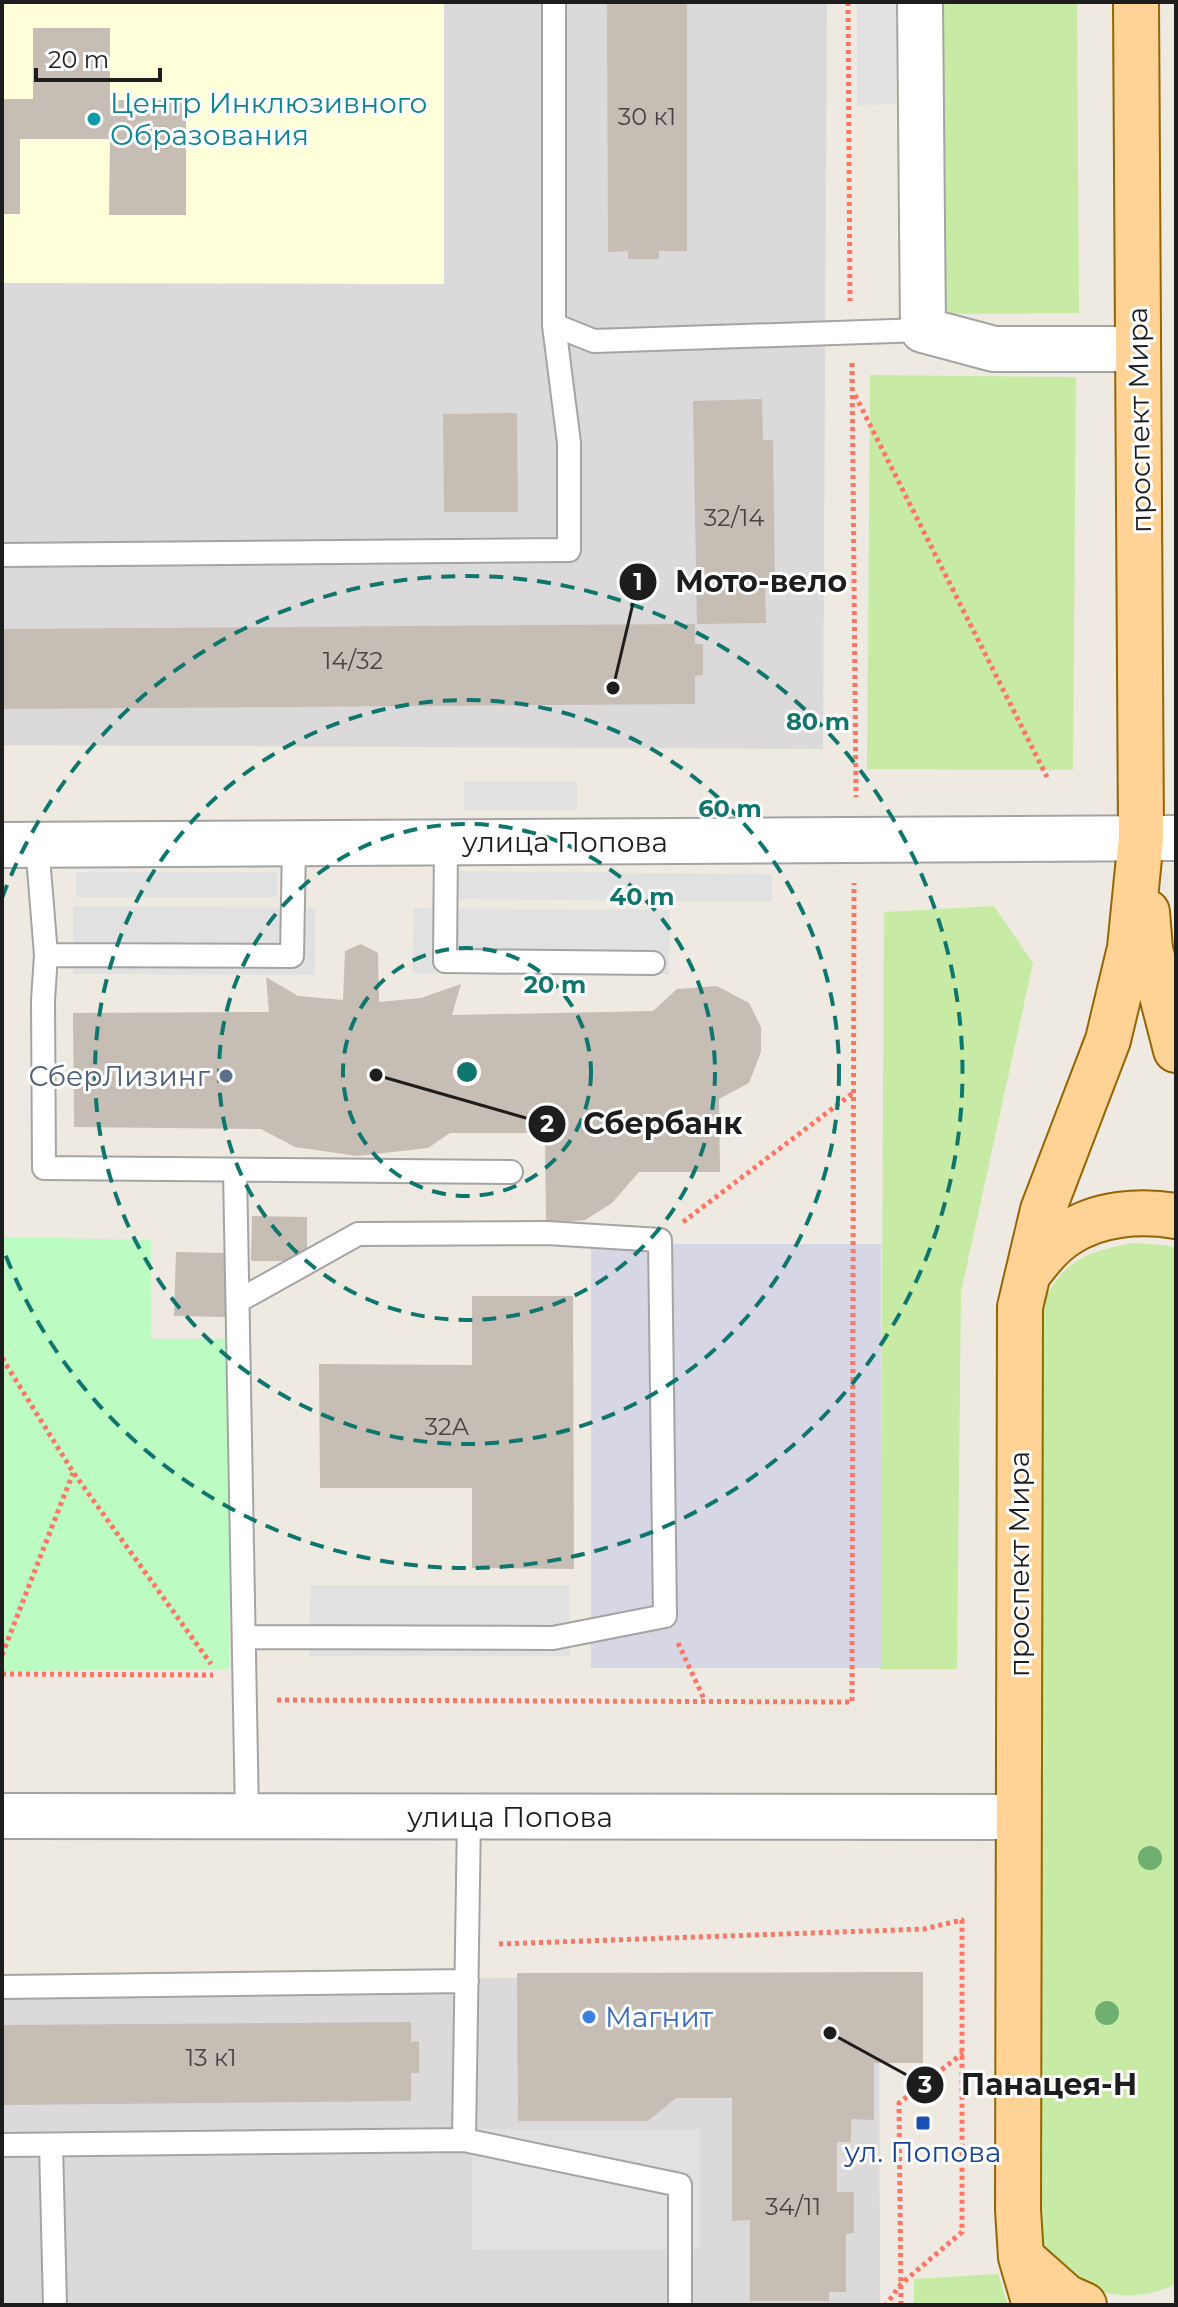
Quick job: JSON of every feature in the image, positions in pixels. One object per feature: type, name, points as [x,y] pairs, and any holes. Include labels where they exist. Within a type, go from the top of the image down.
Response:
[{"type":"main road","name":"проспект Мира","points":[[1136,2],[1138,349],[1158,838],[1150,949],[1176,1050]]},
{"type":"main road","name":"проспект Мира","points":[[1035,2305],[1021,2257],[1018,2210],[1020,1307],[1043,1210],[1108,1040],[1158,838]]},
{"type":"main road","points":[[1025,1278],[1066,1234],[1090,1223],[1116,1215],[1176,1216]]},
{"type":"main road","points":[[1021,2257],[1066,2297],[1084,2305]]},
{"type":"street","points":[[920,2],[923,330],[994,349],[1138,349]]},
{"type":"street","name":"улица Попова","points":[[20,844],[294,845],[1158,838]]},
{"type":"street","name":"улица Попова","points":[[2,1816],[1018,1817]]},
{"type":"lane","points":[[2,555],[569,550],[569,443],[554,325],[554,2]]},
{"type":"lane","points":[[554,325],[594,341],[923,330]]},
{"type":"lane","points":[[446,843],[445,961],[653,963]]},
{"type":"lane","points":[[20,844],[46,955],[43,1000],[44,1168],[511,1172]]},
{"type":"lane","points":[[46,955],[292,956],[294,845]]},
{"type":"lane","points":[[235,1170],[247,1816]]},
{"type":"lane","points":[[238,1301],[358,1234],[547,1233],[660,1240],[665,1616],[553,1638],[244,1637]]},
{"type":"lane","points":[[464,2140],[469,1817]]},
{"type":"lane","points":[[2,1987],[467,1981]]},
{"type":"lane","points":[[2,2145],[464,2140],[680,2185],[680,2305]]},
{"type":"lane","points":[[51,2145],[55,2305]]},
{"type":"path","points":[[247,1700],[852,1702],[854,394],[850,332],[848,2]]},
{"type":"path","points":[[854,394],[1047,777]]},
{"type":"path","points":[[660,1240],[853,1093]]},
{"type":"path","points":[[2,1358],[73,1472],[219,1675],[2,1674]]},
{"type":"path","points":[[2,1655],[73,1472]]},
{"type":"path","points":[[665,1616],[705,1701]]},
{"type":"path","points":[[467,1945],[924,1929],[962,1920],[962,2232],[901,2284],[886,2305]]},
{"type":"path","points":[[901,2305],[899,2103],[963,2052]]},
{"type":"shaded area","points":[[2,2],[827,2],[823,749],[2,745]]},
{"type":"shaded area","points":[[2,2],[444,2],[444,284],[2,283]]},
{"type":"shaded area","points":[[857,2],[896,2],[896,104],[857,105]]},
{"type":"shaded area","points":[[464,781],[577,781],[577,810],[464,810]]},
{"type":"shaded area","points":[[458,871],[772,874],[772,902],[458,899]]},
{"type":"shaded area","points":[[76,872],[277,872],[277,897],[76,897]]},
{"type":"shaded area","points":[[73,906],[315,908],[315,975],[73,974]]},
{"type":"shaded area","points":[[414,908],[670,910],[669,974],[412,973]]},
{"type":"shaded area","points":[[591,1244],[881,1244],[881,1668],[591,1668]]},
{"type":"shaded area","points":[[311,1585],[569,1585],[570,1656],[309,1656]]},
{"type":"shaded area","points":[[879,1972],[880,2305],[2,2305],[2,1986]]},
{"type":"shaded area","points":[[472,2129],[700,2129],[700,2249],[472,2250]]},
{"type":"green space","points":[[933,2],[1077,2],[1079,313],[938,314]]},
{"type":"green space","points":[[870,375],[1076,377],[1073,770],[867,769]]},
{"type":"green space","points":[[994,906],[1033,963],[961,1292],[957,1669],[880,1669],[884,912]]},
{"type":"green space","points":[[2,1237],[151,1240],[151,1339],[231,1339],[229,1669],[2,1671]]},
{"type":"green space","points":[[1132,1243],[1176,1248],[1176,2284],[1140,2295],[1123,2295],[1090,2287],[1061,2267],[1045,2249],[1031,2219],[1040,1307],[1057,1279],[1076,1262],[1100,1251]]},
{"type":"green space","points":[[998,2274],[1008,2305],[914,2305],[914,2279]]},
{"type":"building","points":[[607,2],[687,2],[687,251],[659,251],[659,259],[628,259],[628,251],[608,252]]},
{"type":"building","name":"Центр Инклюзивного Образования","points":[[33,28],[110,28],[110,100],[186,100],[186,215],[109,215],[110,139],[20,139],[20,214],[2,214],[2,99],[33,99]]},
{"type":"building","points":[[762,399],[763,440],[773,440],[775,582],[765,582],[766,623],[697,624],[693,401]]},
{"type":"building","points":[[517,413],[518,512],[444,512],[443,414]]},
{"type":"building","points":[[695,624],[695,644],[703,644],[703,675],[695,676],[695,704],[2,709],[2,629]]},
{"type":"building","points":[[361,944],[378,953],[379,1002],[421,998],[461,984],[452,1015],[653,1011],[677,989],[717,986],[749,1003],[761,1027],[761,1052],[749,1083],[719,1099],[720,1172],[639,1172],[612,1203],[585,1220],[546,1224],[545,1133],[450,1133],[428,1148],[357,1156],[295,1147],[261,1129],[74,1127],[73,1013],[269,1012],[266,977],[298,996],[343,1000],[345,951]]},
{"type":"building","points":[[252,1216],[307,1217],[307,1261],[251,1261]]},
{"type":"building","points":[[176,1252],[226,1253],[238,1301],[225,1317],[174,1316]]},
{"type":"building","points":[[472,1296],[573,1296],[574,1569],[472,1568],[472,1488],[320,1488],[319,1364],[472,1365]]},
{"type":"building","points":[[923,1972],[923,2063],[874,2063],[874,2120],[851,2119],[851,2142],[837,2142],[837,2192],[854,2192],[854,2233],[846,2234],[846,2292],[829,2292],[829,2301],[750,2301],[750,2220],[732,2221],[732,2098],[676,2098],[648,2121],[518,2121],[517,1973]]},
{"type":"building","points":[[411,2022],[411,2042],[419,2041],[419,2073],[411,2073],[411,2101],[2,2105],[2,2025]]},
{"type":"place","name":"Центр Инклюзивного Образования","points":[[94,119]]},
{"type":"place","name":"Мото-вело","points":[[613,688]]},
{"type":"place","name":"Сбербанк","points":[[376,1075]]},
{"type":"place","name":"СберЛизинг","points":[[226,1076]]},
{"type":"place","name":"Магнит","points":[[589,2017]]},
{"type":"place","name":"Панацея-Н","points":[[830,2033]]},
{"type":"place","name":"ул. Попова","points":[[923,2123]]}]
